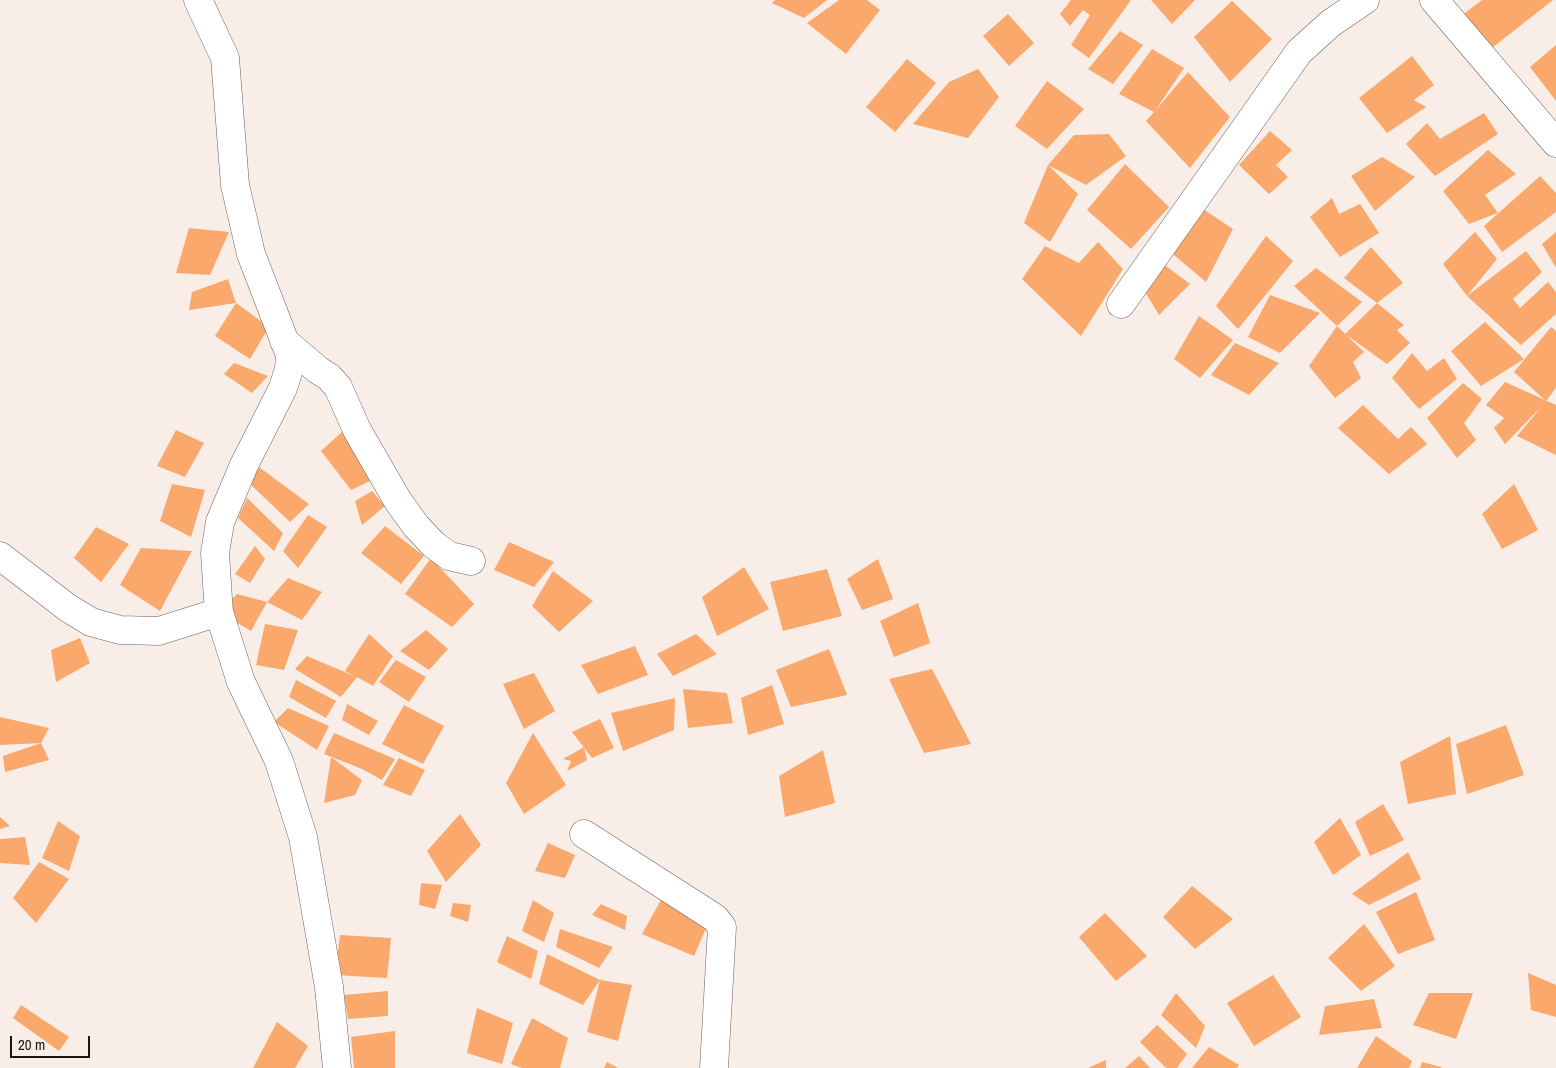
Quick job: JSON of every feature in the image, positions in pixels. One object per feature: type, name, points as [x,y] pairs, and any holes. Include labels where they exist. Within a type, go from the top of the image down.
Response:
[{"type":"street","points":[[198,0],[225,58],[235,185],[251,254],[290,355],[289,369],[283,388],[244,465],[220,522],[215,554],[220,612],[241,682],[279,761],[303,837],[329,986],[337,1068]]},
{"type":"street","points":[[1121,304],[1300,52],[1331,23],[1365,0]]},
{"type":"street","points":[[1434,0],[1556,143]]},
{"type":"street","points":[[284,340],[318,370],[329,377],[338,387],[357,430],[398,501],[416,526],[432,544],[449,556],[471,560]]},
{"type":"street","points":[[0,556],[68,608],[90,622],[120,630],[159,631],[220,612]]},
{"type":"street","points":[[584,834],[714,918],[722,927],[714,1068]]},
{"type":"building","points":[[775,0],[827,0],[804,18],[772,3]]},
{"type":"building","points":[[839,0],[867,0],[880,10],[846,54],[807,23]]},
{"type":"building","points":[[1071,0],[1131,0],[1089,58],[1071,45],[1090,15],[1083,10],[1070,26],[1060,14]]},
{"type":"building","points":[[1151,0],[1195,0],[1172,24]]},
{"type":"building","points":[[1482,0],[1553,0],[1483,55],[1457,19]]},
{"type":"building","points":[[1232,1],[1272,39],[1230,82],[1194,37]]},
{"type":"building","points":[[1008,14],[1034,43],[1009,66],[983,36]]},
{"type":"building","points":[[1120,31],[1143,45],[1113,84],[1088,69]]},
{"type":"building","points":[[1556,45],[1556,101],[1530,67]]},
{"type":"building","points":[[1152,49],[1184,68],[1155,111],[1188,72],[1230,117],[1190,168],[1146,121],[1154,112],[1119,94]]},
{"type":"building","points":[[1412,56],[1434,85],[1414,100],[1426,107],[1387,133],[1359,98]]},
{"type":"building","points":[[907,59],[936,83],[895,132],[866,107]]},
{"type":"building","points":[[978,69],[999,97],[968,138],[913,124],[949,82]]},
{"type":"building","points":[[1047,81],[1084,109],[1047,149],[1015,126]]},
{"type":"building","points":[[1484,113],[1498,134],[1435,176],[1406,144],[1427,123],[1440,139]]},
{"type":"building","points":[[1270,131],[1292,150],[1276,165],[1288,177],[1269,194],[1239,165]]},
{"type":"building","points":[[1109,134],[1126,156],[1086,185],[1048,165],[1074,135]]},
{"type":"building","points":[[1488,150],[1516,174],[1485,195],[1498,213],[1469,224],[1443,191]]},
{"type":"building","points":[[1382,157],[1415,177],[1375,211],[1351,176]]},
{"type":"building","points":[[1125,164],[1169,207],[1131,249],[1087,210]]},
{"type":"building","points":[[1048,165],[1078,194],[1050,242],[1024,223]]},
{"type":"building","points":[[1540,176],[1556,193],[1556,212],[1502,252],[1484,226]]},
{"type":"building","points":[[1332,198],[1339,214],[1360,204],[1379,233],[1340,257],[1310,217]]},
{"type":"building","points":[[1200,207],[1233,229],[1206,282],[1168,250]]},
{"type":"building","points":[[189,228],[229,232],[210,275],[176,273]]},
{"type":"building","points":[[1475,232],[1497,259],[1467,296],[1443,264]]},
{"type":"building","points":[[1556,232],[1556,268],[1542,244]]},
{"type":"building","points":[[1266,236],[1293,261],[1238,329],[1216,306]]},
{"type":"building","points":[[1098,242],[1123,269],[1081,336],[1022,279],[1045,246],[1079,263]]},
{"type":"building","points":[[1371,247],[1403,283],[1377,303],[1344,278]]},
{"type":"building","points":[[1526,251],[1542,272],[1513,299],[1520,308],[1548,282],[1556,292],[1556,314],[1521,345],[1467,296]]},
{"type":"building","points":[[1162,263],[1190,284],[1159,315],[1142,287]]},
{"type":"building","points":[[1316,268],[1362,302],[1337,326],[1294,286]]},
{"type":"building","points":[[228,279],[236,303],[189,310],[192,292]]},
{"type":"building","points":[[1270,295],[1320,313],[1280,353],[1248,337]]},
{"type":"building","points":[[236,303],[269,327],[250,359],[215,336]]},
{"type":"building","points":[[1377,303],[1404,325],[1397,330],[1410,343],[1387,364],[1345,334]]},
{"type":"building","points":[[1199,316],[1233,340],[1200,378],[1174,359]]},
{"type":"building","points":[[1485,322],[1524,359],[1481,386],[1451,351]]},
{"type":"building","points":[[1337,326],[1364,352],[1353,362],[1361,378],[1335,398],[1309,366]]},
{"type":"building","points":[[1551,327],[1556,331],[1556,388],[1546,401],[1514,372]]},
{"type":"building","points":[[1235,343],[1279,363],[1249,395],[1211,375]]},
{"type":"building","points":[[1412,353],[1427,371],[1444,358],[1457,379],[1419,409],[1392,378]]},
{"type":"building","points":[[234,363],[268,376],[252,393],[224,374]]},
{"type":"building","points":[[1505,382],[1556,405],[1556,455],[1517,436],[1542,406],[1505,444],[1494,428],[1504,418],[1486,405]]},
{"type":"building","points":[[1463,383],[1482,399],[1464,423],[1476,440],[1457,458],[1427,418]]},
{"type":"building","points":[[1363,405],[1398,439],[1411,427],[1427,444],[1389,474],[1338,428]]},
{"type":"building","points":[[176,430],[204,443],[185,477],[157,466]]},
{"type":"building","points":[[344,430],[374,479],[351,490],[321,451]]},
{"type":"building","points":[[259,467],[309,504],[290,522],[250,484]]},
{"type":"building","points":[[172,484],[205,490],[191,537],[160,521]]},
{"type":"building","points":[[1514,484],[1538,530],[1502,549],[1482,514]]},
{"type":"building","points":[[372,491],[385,506],[362,525],[355,501]]},
{"type":"building","points":[[247,498],[283,533],[274,551],[238,518]]},
{"type":"building","points":[[308,515],[327,527],[298,568],[283,551]]},
{"type":"building","points":[[385,526],[424,556],[401,584],[361,553]]},
{"type":"building","points":[[96,527],[129,544],[101,582],[74,558]]},
{"type":"building","points":[[509,542],[554,562],[534,587],[494,570]]},
{"type":"building","points":[[255,546],[265,559],[250,583],[235,574]]},
{"type":"building","points":[[141,548],[192,551],[160,611],[120,585]]},
{"type":"building","points":[[431,558],[474,604],[452,627],[405,594]]},
{"type":"building","points":[[878,559],[893,599],[862,610],[847,579]]},
{"type":"building","points":[[744,567],[769,609],[717,636],[702,597]]},
{"type":"building","points":[[827,569],[842,616],[783,631],[770,582]]},
{"type":"building","points":[[553,571],[593,601],[559,632],[532,606]]},
{"type":"building","points":[[288,578],[322,592],[302,620],[267,602]]},
{"type":"building","points":[[237,594],[267,602],[251,631],[219,612]]},
{"type":"building","points":[[918,603],[930,643],[894,657],[880,621]]},
{"type":"building","points":[[265,624],[298,630],[284,670],[256,665]]},
{"type":"building","points":[[426,630],[448,649],[429,670],[400,651]]},
{"type":"building","points":[[369,634],[393,656],[373,686],[357,677],[341,697],[295,669],[307,656],[354,676],[345,671]]},
{"type":"building","points":[[696,634],[717,654],[673,676],[657,654]]},
{"type":"building","points":[[80,638],[90,663],[56,682],[51,650]]},
{"type":"building","points":[[635,646],[648,675],[598,694],[581,665]]},
{"type":"building","points":[[829,649],[847,695],[791,707],[776,670]]},
{"type":"building","points":[[396,660],[426,677],[409,702],[379,682]]},
{"type":"building","points":[[932,669],[971,744],[924,753],[889,679]]},
{"type":"building","points":[[534,673],[555,711],[524,729],[503,684]]},
{"type":"building","points":[[296,680],[336,701],[326,718],[289,697]]},
{"type":"building","points":[[772,685],[784,724],[748,735],[741,698]]},
{"type":"building","points":[[683,689],[727,693],[733,723],[688,728]]},
{"type":"building","points":[[675,698],[674,730],[623,751],[611,713]]},
{"type":"building","points":[[347,704],[378,721],[369,735],[342,720]]},
{"type":"building","points":[[404,705],[444,726],[423,764],[382,744]]},
{"type":"building","points":[[288,708],[329,726],[317,750],[274,722]]},
{"type":"building","points":[[0,717],[49,728],[41,743],[0,745]]},
{"type":"building","points":[[600,719],[614,748],[592,758],[572,732]]},
{"type":"building","points":[[1506,725],[1524,775],[1467,794],[1456,744]]},
{"type":"building","points":[[334,733],[395,759],[382,780],[362,769],[324,754]]},
{"type":"building","points":[[533,733],[566,785],[524,814],[506,783]]},
{"type":"building","points":[[1450,736],[1456,794],[1408,804],[1400,762]]},
{"type":"building","points":[[41,743],[49,760],[5,772],[3,756]]},
{"type":"building","points":[[584,747],[587,760],[567,771],[571,761],[563,759]]},
{"type":"building","points":[[823,750],[835,803],[785,817],[779,776]]},
{"type":"building","points":[[331,757],[362,780],[355,795],[324,803]]},
{"type":"building","points":[[399,758],[425,770],[411,796],[383,785]]},
{"type":"building","points":[[1383,804],[1404,840],[1370,856],[1355,822]]},
{"type":"building","points":[[460,814],[481,845],[446,882],[427,851]]},
{"type":"building","points":[[0,817],[10,826],[0,829]]},
{"type":"building","points":[[1340,818],[1361,855],[1333,875],[1314,842]]},
{"type":"building","points":[[58,821],[80,836],[69,871],[42,858]]},
{"type":"building","points":[[25,837],[30,865],[0,863],[0,839]]},
{"type":"building","points":[[548,843],[575,855],[565,878],[535,871]]},
{"type":"building","points":[[1408,852],[1421,879],[1369,905],[1352,894]]},
{"type":"building","points":[[39,862],[69,879],[36,923],[13,898]]},
{"type":"building","points":[[421,883],[442,885],[435,909],[419,905]]},
{"type":"building","points":[[1192,886],[1233,919],[1195,949],[1163,917]]},
{"type":"building","points":[[1416,892],[1435,940],[1398,954],[1376,912]]},
{"type":"building","points":[[533,900],[554,913],[544,942],[522,931]]},
{"type":"building","points":[[661,900],[710,919],[694,956],[642,934]]},
{"type":"building","points":[[453,903],[471,905],[468,922],[450,916]]},
{"type":"building","points":[[601,904],[627,916],[625,930],[592,915]]},
{"type":"building","points":[[1105,913],[1147,956],[1116,981],[1079,937]]},
{"type":"building","points":[[1364,924],[1395,966],[1361,991],[1328,958]]},
{"type":"building","points":[[560,929],[613,947],[599,968],[556,947]]},
{"type":"building","points":[[340,935],[391,938],[387,978],[335,975]]},
{"type":"building","points":[[507,936],[538,951],[531,979],[497,962]]},
{"type":"building","points":[[547,954],[600,980],[583,1005],[539,984]]},
{"type":"building","points":[[1528,973],[1556,985],[1556,1017],[1531,1010]]},
{"type":"building","points":[[1273,975],[1301,1017],[1254,1046],[1227,1003]]},
{"type":"building","points":[[600,980],[632,985],[618,1041],[587,1032]]},
{"type":"building","points":[[388,991],[388,1016],[348,1019],[344,995]]},
{"type":"building","points":[[1176,993],[1205,1026],[1196,1048],[1161,1015]]},
{"type":"building","points":[[1429,993],[1473,993],[1456,1039],[1413,1025]]},
{"type":"building","points":[[1374,999],[1382,1028],[1319,1035],[1325,1006]]},
{"type":"building","points":[[21,1005],[69,1037],[59,1051],[13,1018]]},
{"type":"building","points":[[477,1008],[513,1023],[502,1064],[467,1053]]},
{"type":"building","points":[[532,1018],[568,1038],[560,1068],[522,1068],[511,1064]]},
{"type":"building","points":[[277,1022],[308,1046],[295,1068],[253,1068]]},
{"type":"building","points":[[1157,1025],[1187,1054],[1177,1068],[1166,1068],[1140,1042]]},
{"type":"building","points":[[395,1031],[395,1068],[354,1068],[351,1037]]},
{"type":"building","points":[[1376,1036],[1412,1061],[1409,1068],[1357,1068]]},
{"type":"building","points":[[1209,1047],[1239,1065],[1237,1068],[1192,1068]]},
{"type":"building","points":[[1139,1056],[1150,1068],[1125,1068]]},
{"type":"building","points":[[1106,1060],[1106,1068],[1088,1068]]},
{"type":"building","points":[[607,1062],[618,1068],[604,1068]]},
{"type":"building","points":[[1422,1062],[1441,1067],[1441,1068],[1420,1068]]}]
